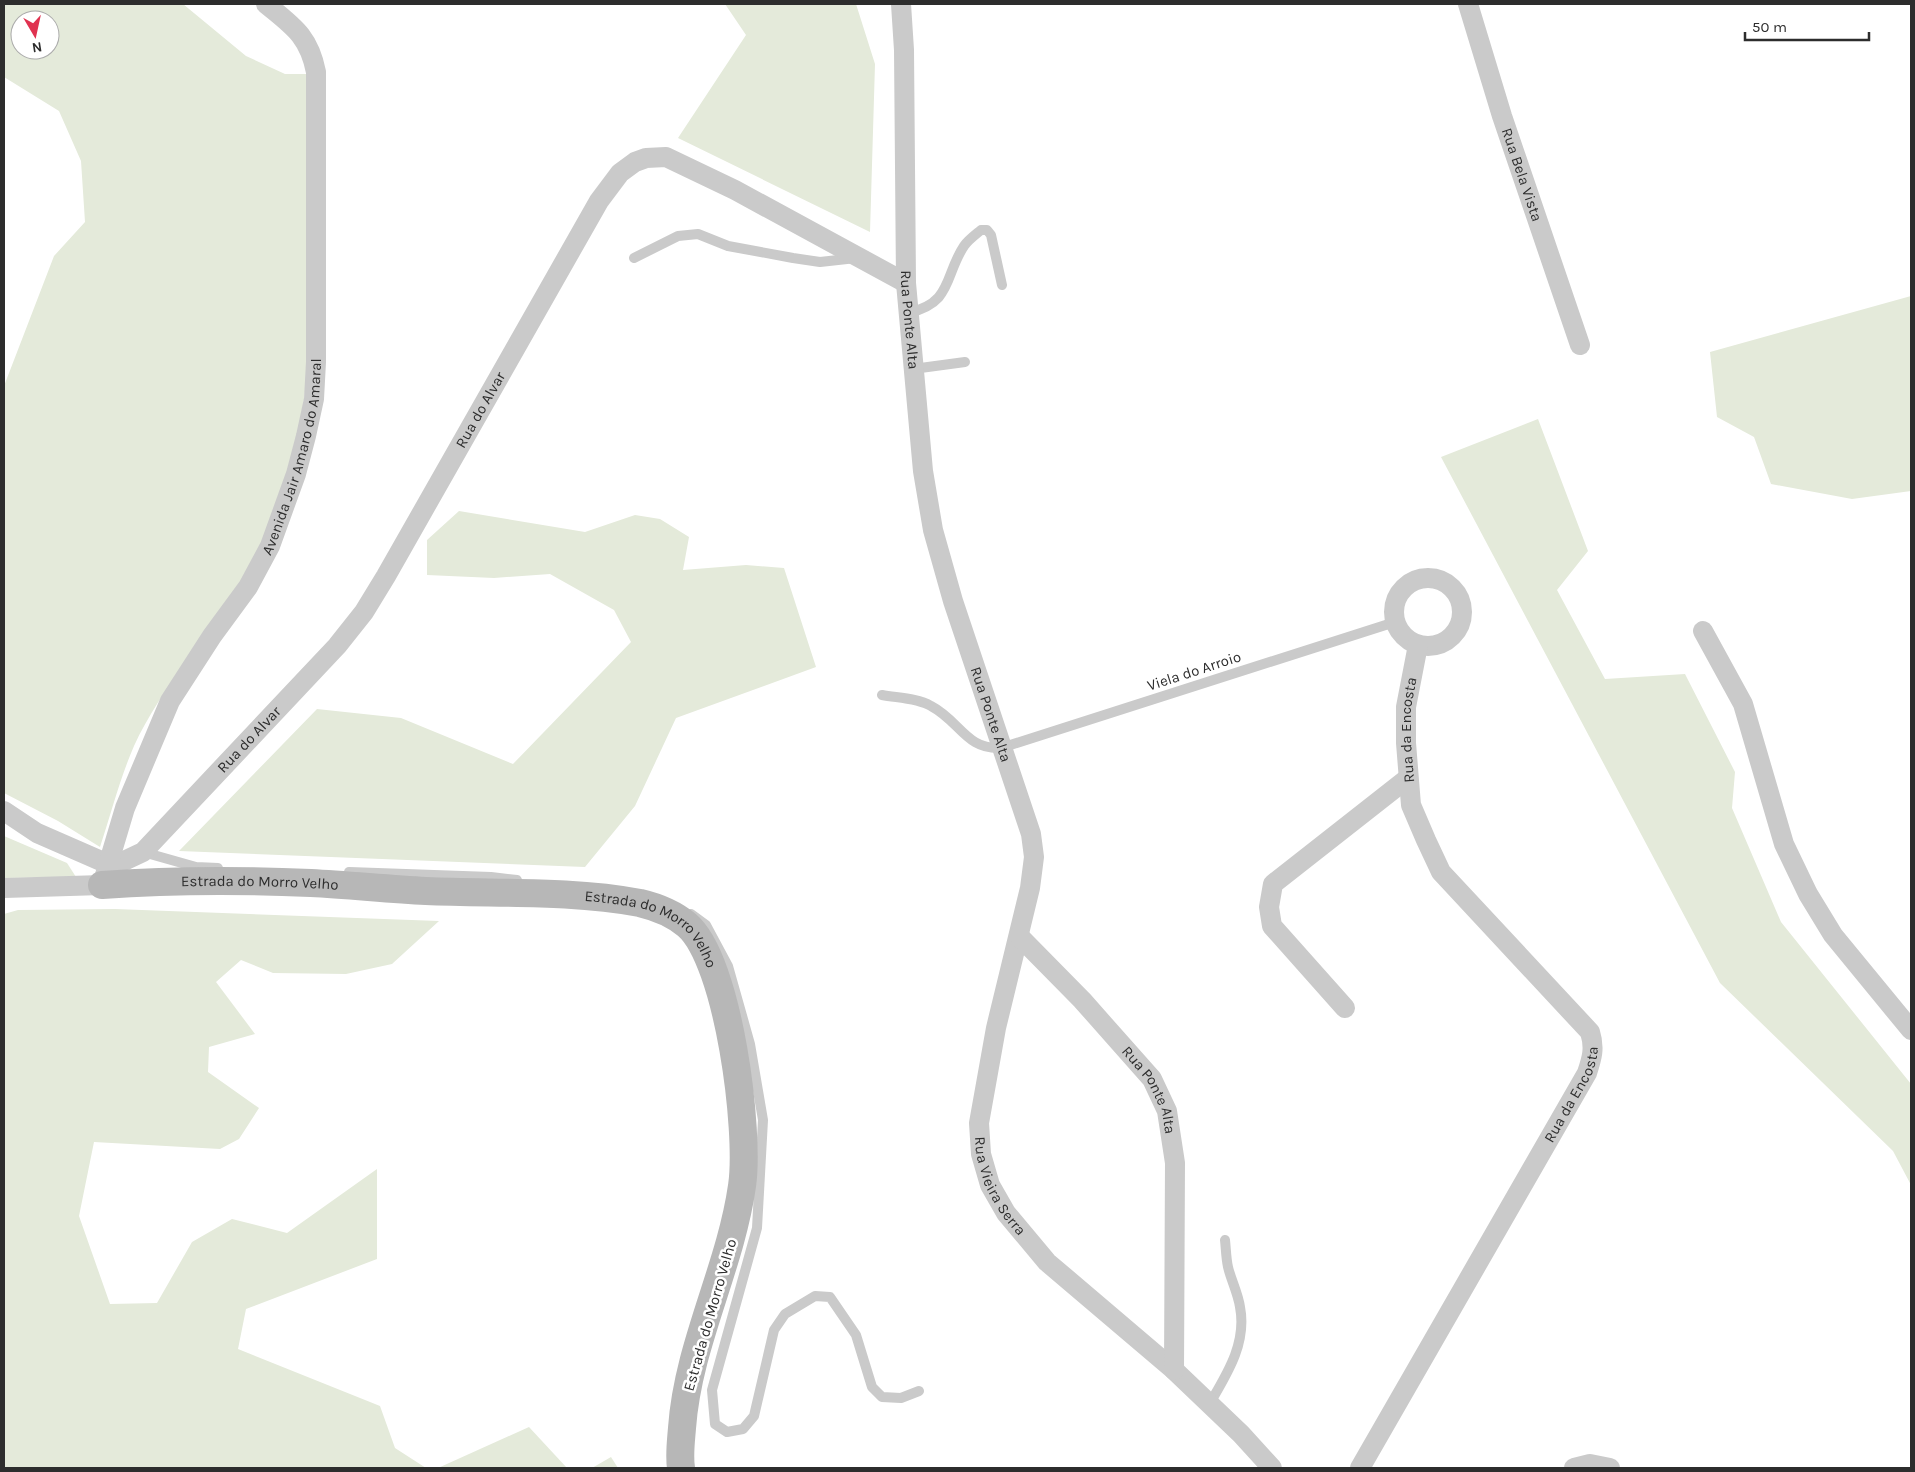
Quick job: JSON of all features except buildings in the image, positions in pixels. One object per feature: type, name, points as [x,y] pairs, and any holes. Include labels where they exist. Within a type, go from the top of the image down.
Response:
[{"type":"street","name":"Avenida Jair Amaro do Amaral","points":[[105,875],[125,808],[170,701],[212,636],[248,587],[270,546],[296,474],[314,399],[318,210],[316,72],[310,48],[295,29],[266,4]]},
{"type":"street","name":"Rua Ponte Alta","points":[[901,4],[904,50],[906,283],[912,369],[923,471],[933,530],[953,601],[1001,748],[1032,834],[1034,857],[1030,888],[1019,936],[1082,1000],[1152,1079],[1167,1111],[1175,1163],[1174,1370]]},
{"type":"street","name":"Rua Bela Vista","points":[[1468,4],[1502,116],[1580,345]]},
{"type":"street","name":"Rua do Alvar","points":[[4,888],[105,875],[126,860],[143,852],[338,646],[364,612],[386,576],[600,201],[620,173],[635,162],[646,158],[666,157],[735,190],[906,283]]},
{"type":"street","points":[[1429,578],[1442,580],[1460,598],[1462,611],[1460,624],[1454,635],[1443,643],[1431,646],[1418,645],[1408,640],[1400,632],[1395,622],[1394,609],[1397,597],[1405,586],[1416,580],[1429,578]]},
{"type":"street","points":[[1703,631],[1743,704],[1784,844],[1808,894],[1833,935],[1911,1030]]},
{"type":"street","name":"Rua da Encosta","points":[[1360,1468],[1586,1073],[1593,1055],[1593,1042],[1590,1032],[1441,872],[1411,805],[1408,778],[1406,707],[1418,645]]},
{"type":"street","points":[[1345,1008],[1272,926],[1269,907],[1273,884],[1408,778]]},
{"type":"street","points":[[4,811],[105,875]]},
{"type":"street","name":"Estrada do Morro Velho","points":[[105,875],[164,881],[309,883],[425,891],[567,895],[642,904],[671,913],[689,926],[705,947],[722,993],[738,1083],[744,1139],[742,1185],[731,1243],[692,1364],[683,1413],[681,1468]]},
{"type":"street","name":"Rua Vieira Serra","points":[[1019,936],[996,1028],[979,1123],[981,1154],[990,1185],[1006,1213],[1047,1262],[1174,1370],[1210,1403],[1272,1468]]},
{"type":"street","points":[[1574,1468],[1590,1464],[1610,1468]]},
{"type":"lane","points":[[908,313],[926,309],[944,291],[964,245],[981,230],[987,230],[991,235],[1002,286]]},
{"type":"lane","points":[[634,258],[678,236],[698,234],[728,246],[793,258],[820,262],[859,258]]},
{"type":"lane","points":[[912,369],[965,362]]},
{"type":"lane","name":"Viela do Arroio","points":[[1001,748],[1395,622]]},
{"type":"lane","points":[[882,695],[929,704],[944,714],[975,744],[987,749],[1001,748]]},
{"type":"lane","points":[[143,852],[196,867],[226,868]]},
{"type":"lane","points":[[334,872],[491,877],[658,898],[680,906],[706,925],[728,966],[750,1044],[763,1120],[757,1228],[712,1390],[715,1424],[727,1432],[743,1430],[754,1416],[774,1330],[785,1314],[815,1296],[830,1297],[856,1335],[872,1387],[882,1397],[901,1398],[919,1391]]},
{"type":"lane","points":[[1210,1403],[1230,1369],[1240,1339],[1242,1323],[1238,1299],[1228,1265],[1225,1240]]},
{"type":"green space","points":[[4,4],[183,4],[246,56],[285,74],[307,74],[308,362],[301,419],[295,447],[278,503],[255,556],[228,602],[171,682],[134,746],[100,847],[58,821],[4,793],[4,386],[54,256],[85,222],[81,161],[59,111],[4,77]]},
{"type":"green space","points":[[725,4],[856,4],[875,64],[870,232],[678,138],[746,35]]},
{"type":"green space","points":[[1911,296],[1911,491],[1852,499],[1771,484],[1754,437],[1717,417],[1710,352]]},
{"type":"green space","points":[[1538,419],[1588,551],[1557,590],[1605,679],[1685,674],[1735,772],[1732,808],[1781,922],[1911,1084],[1911,1185],[1893,1151],[1720,983],[1441,457]]},
{"type":"green space","points":[[459,511],[585,532],[635,515],[660,519],[689,537],[683,570],[746,565],[784,568],[816,667],[676,718],[635,806],[585,867],[179,851],[317,709],[401,718],[513,764],[631,642],[614,610],[550,574],[494,578],[427,575],[427,540]]},
{"type":"green space","points":[[4,836],[67,863],[76,877],[4,878]]},
{"type":"green space","points":[[115,909],[439,921],[392,964],[346,974],[273,973],[241,960],[216,982],[255,1034],[209,1047],[208,1072],[259,1108],[239,1139],[220,1149],[94,1142],[79,1216],[110,1304],[157,1303],[192,1242],[232,1219],[287,1233],[377,1169],[377,1259],[246,1309],[238,1349],[380,1406],[395,1448],[426,1468],[4,1468],[4,914],[18,910]]},
{"type":"green space","points":[[529,1427],[567,1468],[438,1468]]},
{"type":"green space","points":[[611,1457],[618,1468],[592,1468]]}]
